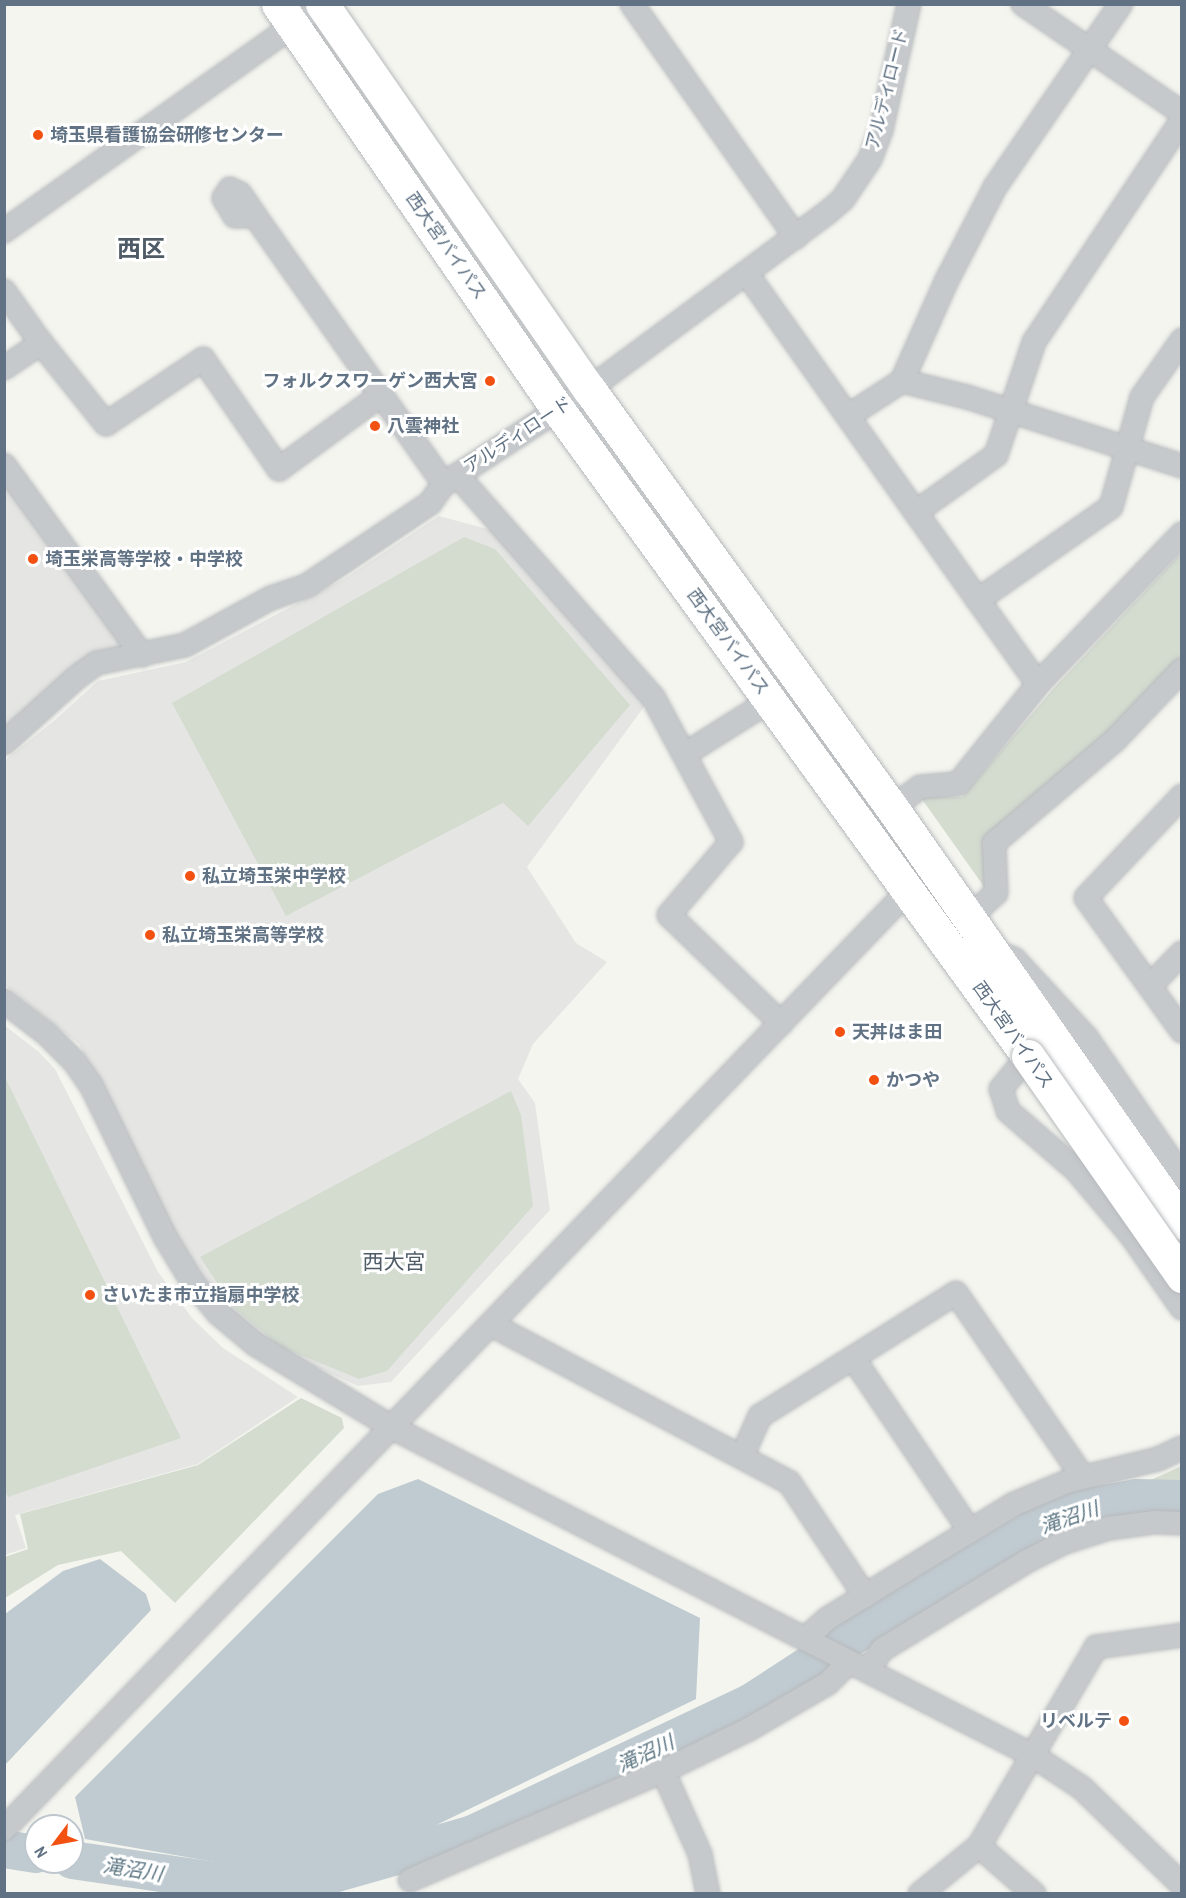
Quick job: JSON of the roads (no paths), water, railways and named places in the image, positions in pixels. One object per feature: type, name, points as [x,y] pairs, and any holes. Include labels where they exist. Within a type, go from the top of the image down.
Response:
[{"type":"highway","name":"西大宮バイパス","points":[[323,5],[589,388],[892,808],[1182,1223]]},
{"type":"highway","name":"西大宮バイパス","points":[[286,15],[557,408],[1028,1056],[1168,1272]]},
{"type":"street","points":[[632,4],[796,237]]},
{"type":"street","name":"アルディロード","points":[[4,743],[76,678],[97,663],[185,645],[271,598],[308,585],[430,503],[450,480],[589,388],[747,274],[843,199],[870,159],[881,130],[909,4]]},
{"type":"street","points":[[1023,4],[1182,112]]},
{"type":"street","points":[[848,416],[902,381],[947,280],[994,187],[1121,4]]},
{"type":"street","points":[[4,231],[286,15],[323,5]]},
{"type":"street","points":[[916,512],[996,455],[1034,342],[1182,120]]},
{"type":"street","points":[[255,216],[381,395],[450,480],[653,697],[731,842],[669,915],[781,1023]]},
{"type":"street","points":[[747,274],[1038,684]]},
{"type":"street","points":[[4,291],[41,343],[106,424],[202,359],[279,469],[381,395]]},
{"type":"street","points":[[978,600],[1111,507],[1142,398],[1182,340]]},
{"type":"street","points":[[4,368],[41,343]]},
{"type":"street","points":[[902,381],[1010,410],[1127,450],[1182,466]]},
{"type":"street","points":[[4,465],[142,655]]},
{"type":"street","points":[[892,808],[920,787],[958,784],[1038,684],[1182,534]]},
{"type":"street","points":[[969,918],[996,893],[994,843],[1115,740],[1182,670]]},
{"type":"street","points":[[685,754],[771,700]]},
{"type":"street","points":[[1182,796],[1086,898],[1182,1031]]},
{"type":"street","points":[[4,1829],[393,1428],[909,890]]},
{"type":"street","points":[[992,951],[1014,959],[1086,1037],[1182,1176]]},
{"type":"street","points":[[1150,986],[1182,953]]},
{"type":"street","points":[[4,1001],[47,1034],[74,1061],[91,1085],[165,1237],[193,1283],[218,1313],[255,1344],[393,1428],[1032,1755],[1082,1788],[1182,1885]]},
{"type":"street","points":[[1028,1056],[1001,1089],[1008,1111],[1076,1170],[1131,1235],[1168,1272],[1182,1308]]},
{"type":"street","points":[[1168,1272],[1182,1249]]},
{"type":"street","points":[[742,1456],[759,1416],[956,1293],[1083,1477]]},
{"type":"street","points":[[492,1325],[789,1482],[864,1596]]},
{"type":"street","points":[[853,1358],[970,1531]]},
{"type":"street","points":[[808,1641],[827,1619],[1012,1505],[1083,1477],[1158,1459],[1182,1448]]},
{"type":"street","points":[[410,1880],[663,1771],[750,1729],[828,1683],[852,1663],[883,1649],[1027,1561],[1065,1542],[1109,1528],[1154,1522],[1182,1522]]},
{"type":"street","points":[[920,1893],[979,1846],[1096,1647],[1182,1635]]},
{"type":"street","points":[[663,1771],[700,1854],[708,1893]]},
{"type":"street","points":[[979,1846],[1034,1893]]},
{"type":"waterway","name":"滝沼川","points":[[84,1862],[277,1890],[473,1834],[752,1702],[850,1638],[1032,1529],[1077,1509],[1137,1498],[1182,1499]]},
{"type":"waterway","name":"滝沼川","points":[[4,1849],[24,1852]]},
{"type":"place","name":"埼玉県看護協会研修センター","points":[[38,135]]},
{"type":"place","name":"フォルクスワーゲン西大宮","points":[[490,381]]},
{"type":"place","name":"八雲神社","points":[[375,426]]},
{"type":"place","name":"埼玉栄高等学校・中学校","points":[[33,559]]},
{"type":"place","name":"私立埼玉栄中学校","points":[[190,876]]},
{"type":"place","name":"私立埼玉栄高等学校","points":[[150,935]]},
{"type":"place","name":"天丼はま田","points":[[840,1032]]},
{"type":"place","name":"かつや","points":[[874,1080]]},
{"type":"place","name":"さいたま市立指扇中学校","points":[[90,1295]]},
{"type":"place","name":"リベルテ","points":[[1124,1721]]},
{"type":"district","name":"西区","points":[[141,249]]},
{"type":"district","name":"西大宮","points":[[394,1262]]}]
